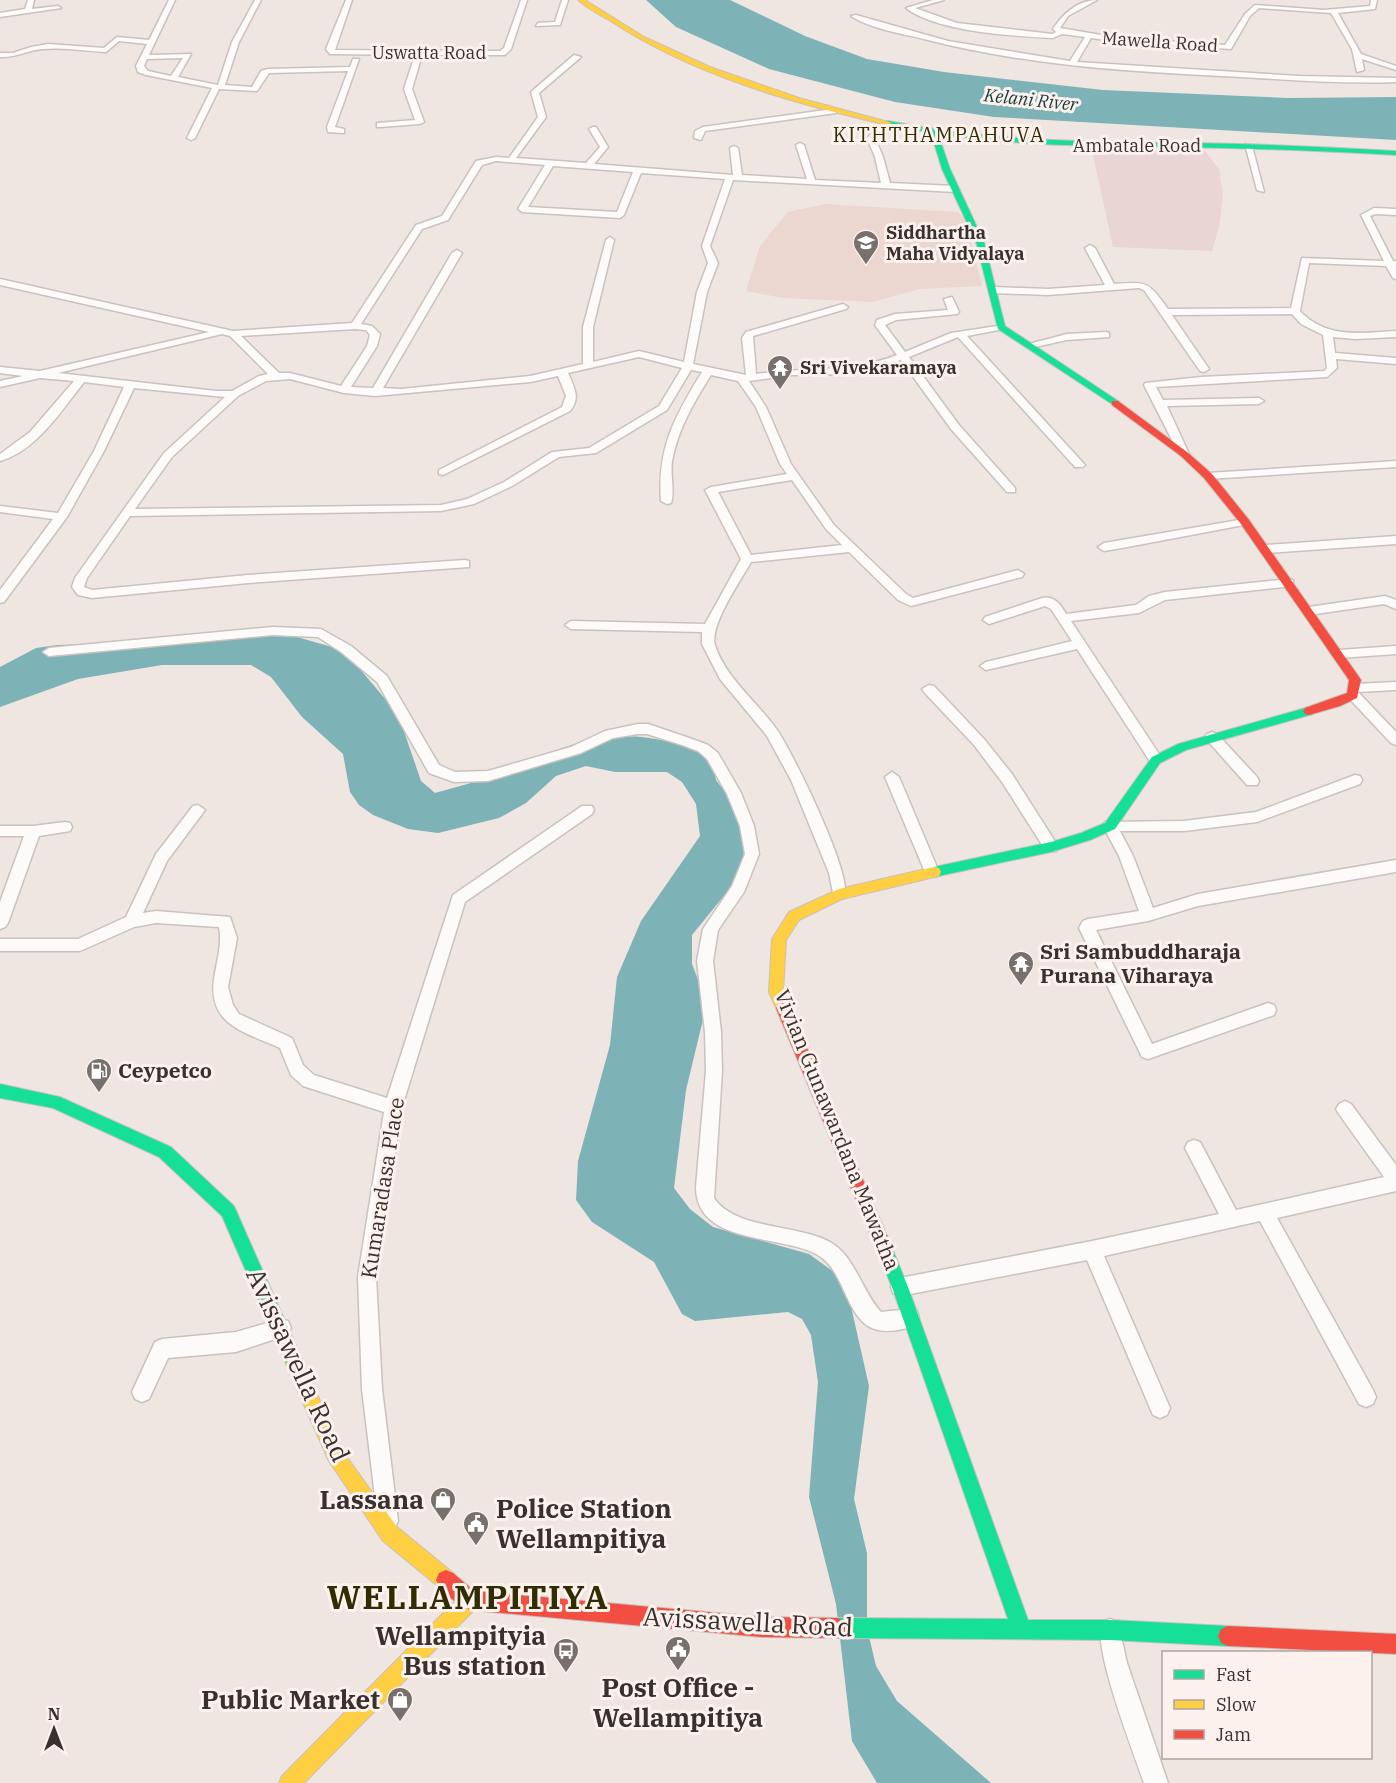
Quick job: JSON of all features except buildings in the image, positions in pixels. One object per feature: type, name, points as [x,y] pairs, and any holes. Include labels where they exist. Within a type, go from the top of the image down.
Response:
[{"type":"main road","name":"Ambatale Road","points":[[581,0],[649,42],[742,83],[832,111],[934,134],[994,141],[1071,145],[1248,146],[1396,153]]},
{"type":"main road","points":[[934,134],[955,189],[980,242],[994,290],[1001,327],[1184,454],[1208,476],[1265,549],[1355,680],[1354,692],[1336,703],[1212,737],[1182,747],[1156,760],[1110,826]]},
{"type":"main road","name":"Vivian Gunawardana Mawatha","points":[[1022,1630],[900,1287],[776,992],[779,939],[794,916],[839,894],[1051,847],[1085,837],[1110,826]]},
{"type":"main road","name":"Avissawella Road","points":[[0,1091],[55,1102],[165,1152],[228,1211],[335,1455],[390,1534],[470,1600],[762,1627],[1110,1630],[1396,1644]]},
{"type":"main road","points":[[289,1783],[470,1600]]},
{"type":"street","points":[[172,0],[141,70],[218,87],[256,88],[264,72],[273,70],[353,69]]},
{"type":"street","points":[[192,138],[218,87],[243,25],[258,0]]},
{"type":"street","name":"Uswatta Road","points":[[349,0],[330,49],[333,52],[505,52],[524,0]]},
{"type":"street","points":[[538,25],[558,24],[565,0]]},
{"type":"street","name":"Mawella Road","points":[[941,0],[909,8],[944,21],[994,30],[1053,36],[1060,32],[1211,47],[1228,46],[1254,7],[1263,5],[1333,11],[1372,8],[1374,0]]},
{"type":"street","name":"Mawella Road","points":[[1060,32],[1056,29],[1058,23],[1066,15],[1094,0]]},
{"type":"street","points":[[0,6],[30,2],[28,11]]},
{"type":"street","points":[[0,15],[61,3]]},
{"type":"street","points":[[1333,11],[1357,55],[1360,69]]},
{"type":"street","points":[[854,16],[927,40],[1072,63],[1365,81],[1396,80]]},
{"type":"street","points":[[1072,63],[1089,36]]},
{"type":"street","points":[[0,55],[17,57],[28,50],[40,47],[106,50],[117,39],[153,42]]},
{"type":"street","points":[[1210,56],[1211,47]]},
{"type":"street","points":[[341,131],[331,127],[360,53]]},
{"type":"street","points":[[380,125],[420,122],[408,88],[419,53]]},
{"type":"street","points":[[1357,55],[1396,68]]},
{"type":"street","points":[[145,57],[188,56],[174,77]]},
{"type":"street","points":[[511,160],[542,117],[535,92],[577,57]]},
{"type":"street","points":[[698,138],[698,133],[703,129],[832,111]]},
{"type":"street","points":[[884,124],[871,138],[879,157],[886,186]]},
{"type":"street","points":[[588,166],[604,147],[593,129]]},
{"type":"street","points":[[800,145],[812,182]]},
{"type":"street","points":[[1248,146],[1261,190]]},
{"type":"street","points":[[127,513],[441,508],[470,502],[508,484],[556,454],[592,451],[649,418],[663,408],[688,366],[702,292],[713,263],[706,246],[734,178],[734,148]]},
{"type":"street","points":[[355,327],[420,225],[445,218],[479,163],[496,159],[734,178],[955,189]]},
{"type":"street","points":[[551,163],[522,209],[620,215],[638,170]]},
{"type":"street","points":[[1396,212],[1374,211],[1365,215],[1393,264],[1396,276]]},
{"type":"street","points":[[588,366],[588,327],[610,240]]},
{"type":"street","points":[[1090,248],[1110,286]]},
{"type":"street","points":[[375,393],[457,253]]},
{"type":"street","points":[[1295,311],[1305,260],[1393,264]]},
{"type":"street","points":[[0,282],[228,333],[276,376]]},
{"type":"street","points":[[994,290],[1048,292],[1140,285],[1147,288],[1204,369]]},
{"type":"street","points":[[949,298],[954,312],[895,317],[880,322],[902,357],[955,427],[1011,490]]},
{"type":"street","points":[[843,307],[749,334],[747,338],[746,378],[786,464],[830,527],[849,548],[902,597],[911,602],[1018,574]]},
{"type":"street","points":[[1165,312],[1295,311],[1307,325],[1328,334],[1396,334]]},
{"type":"street","points":[[465,564],[248,579],[92,594],[82,592],[78,587],[81,578],[168,455],[214,415],[234,394],[263,378],[290,376],[344,390],[375,393],[530,379],[639,354],[746,378],[792,372],[848,370],[902,357],[960,334],[1001,327]]},
{"type":"street","points":[[0,384],[228,333],[369,328],[375,334],[372,346],[344,390]]},
{"type":"street","points":[[960,334],[1079,465]]},
{"type":"street","points":[[1184,454],[1149,384],[1327,374],[1331,372],[1328,334]]},
{"type":"street","points":[[1030,345],[1067,337],[1106,335]]},
{"type":"street","points":[[1331,356],[1396,361]]},
{"type":"street","points":[[0,370],[216,394],[234,394]]},
{"type":"street","points":[[666,501],[663,476],[667,451],[688,403],[708,371]]},
{"type":"street","points":[[443,472],[566,409],[571,404],[572,396],[562,372]]},
{"type":"street","points":[[0,458],[17,448],[47,421],[81,380]]},
{"type":"street","points":[[0,599],[61,517],[99,451],[131,384]]},
{"type":"street","points":[[1160,403],[1259,401]]},
{"type":"street","points":[[0,447],[17,448]]},
{"type":"street","points":[[1208,476],[1396,464]]},
{"type":"street","points":[[747,559],[711,490],[796,476]]},
{"type":"street","points":[[0,509],[61,517]]},
{"type":"street","points":[[1104,547],[1245,522]]},
{"type":"street","points":[[1265,549],[1396,540]]},
{"type":"street","points":[[747,559],[849,548]]},
{"type":"street","points":[[747,559],[709,628],[708,644],[727,679],[772,733],[798,780],[836,873],[839,894]]},
{"type":"street","points":[[1064,618],[1139,609],[1153,599],[1165,596],[1289,583]]},
{"type":"street","points":[[1309,611],[1386,600],[1396,605]]},
{"type":"street","points":[[989,620],[1046,601],[1056,606],[1156,760]]},
{"type":"street","points":[[571,626],[709,628]]},
{"type":"street","points":[[49,652],[273,631],[321,633],[346,649],[382,679],[413,737],[434,768],[462,778],[488,776],[576,750],[610,734],[638,729],[648,729],[703,748],[713,756],[720,772],[734,793],[747,826],[752,854],[739,888],[711,929],[705,961],[713,1032],[714,1071],[705,1187],[706,1203],[717,1215],[735,1223],[800,1239],[826,1249],[847,1272],[866,1311],[872,1318],[881,1322],[910,1318]]},
{"type":"street","points":[[986,666],[1079,644]]},
{"type":"street","points":[[1339,654],[1396,650]]},
{"type":"street","points":[[1354,692],[1396,686]]},
{"type":"street","points":[[929,689],[979,742],[1000,769],[1051,847]]},
{"type":"street","points":[[1354,692],[1396,740]]},
{"type":"street","points":[[1212,737],[1252,781]]},
{"type":"street","points":[[892,777],[932,872]]},
{"type":"street","points":[[1148,915],[1126,856],[1110,826],[1184,826],[1257,817],[1355,780]]},
{"type":"street","points":[[132,921],[161,858],[198,810]]},
{"type":"street","name":"Kumaradasa Place","points":[[390,1534],[372,1389],[367,1276],[393,1107],[458,899],[587,810]]},
{"type":"street","points":[[0,831],[33,831],[65,827]]},
{"type":"street","points":[[0,923],[33,831]]},
{"type":"street","points":[[1268,1010],[1148,1052],[1087,928],[1088,925],[1148,915],[1198,900],[1396,866]]},
{"type":"street","points":[[0,945],[80,945],[132,921],[156,917],[225,921],[229,938],[220,987],[225,1007],[232,1019],[286,1043],[297,1071],[309,1081],[393,1107]]},
{"type":"street","points":[[900,1287],[1233,1220],[1396,1181],[1345,1109]]},
{"type":"street","points":[[1194,1148],[1233,1220]]},
{"type":"street","points":[[1265,1213],[1366,1397]]},
{"type":"street","points":[[1092,1250],[1160,1408]]},
{"type":"street","points":[[142,1392],[162,1349],[236,1342],[281,1328]]},
{"type":"street","points":[[1110,1630],[1116,1663],[1156,1783]]},
{"type":"shaded area","points":[[1092,150],[1204,150],[1219,169],[1223,195],[1219,227],[1212,251],[1113,247]]},
{"type":"shaded area","name":"Siddhartha Maha Vidyalaya","points":[[825,204],[958,212],[965,218],[982,286],[920,289],[873,302],[783,298],[746,291],[760,246],[788,212]]},
{"type":"water","name":"Kelani River","points":[[646,0],[730,0],[805,36],[867,59],[944,72],[1103,90],[1288,98],[1396,97],[1396,140],[994,117],[895,102],[769,69],[676,27]]},
{"type":"water","points":[[277,634],[332,647],[353,661],[398,714],[421,781],[435,793],[497,776],[568,746],[595,739],[646,737],[679,745],[711,758],[716,780],[738,809],[746,853],[732,886],[692,935],[692,964],[707,1003],[686,1090],[674,1188],[690,1209],[713,1227],[809,1254],[845,1280],[869,1386],[854,1499],[867,1553],[867,1628],[876,1666],[897,1701],[991,1783],[877,1783],[852,1741],[836,1604],[809,1497],[818,1382],[811,1335],[802,1319],[788,1312],[695,1321],[682,1314],[654,1262],[592,1222],[576,1200],[578,1161],[610,1045],[617,977],[641,921],[700,836],[696,804],[682,782],[667,772],[615,772],[586,766],[556,776],[526,803],[499,818],[438,833],[408,829],[373,815],[359,805],[350,792],[343,754],[302,717],[271,677],[251,665],[162,665],[78,679],[0,707],[0,667],[36,648],[57,645],[202,641]]},
{"type":"traffic: fast","points":[[888,123],[956,135],[1025,142],[1193,145],[1396,153]]},
{"type":"traffic: fast","points":[[934,134],[946,169],[980,242],[1001,327],[1115,403]]},
{"type":"traffic: fast","points":[[934,872],[1051,847],[1085,837],[1110,826],[1156,760],[1182,747],[1309,711]]},
{"type":"traffic: fast","points":[[0,1091],[55,1102],[165,1152],[228,1211],[295,1364]]},
{"type":"traffic: fast","points":[[881,1241],[900,1287],[1022,1630]]},
{"type":"traffic: fast","points":[[837,1628],[1110,1630],[1228,1636]]},
{"type":"traffic: slow","points":[[581,0],[642,38],[708,69],[797,100],[888,123]]},
{"type":"traffic: slow","points":[[783,1008],[776,992],[779,939],[794,916],[839,894],[934,872]]},
{"type":"traffic: slow","points":[[295,1364],[335,1455],[390,1534],[446,1580]]},
{"type":"traffic: slow","points":[[289,1783],[470,1600]]},
{"type":"traffic: jam","points":[[1115,403],[1184,454],[1208,476],[1245,522],[1355,680],[1353,695],[1309,711]]},
{"type":"traffic: jam","points":[[783,1008],[881,1241]]},
{"type":"traffic: jam","points":[[446,1580],[470,1600],[762,1627],[837,1628]]},
{"type":"traffic: jam","points":[[1228,1636],[1396,1644]]},
{"type":"place","name":"Siddhartha Maha Vidyalaya","points":[[866,266]]},
{"type":"place","name":"Sri Vivekaramaya","points":[[780,391]]},
{"type":"place","name":"Sri Sambuddharaja Purana Viharaya","points":[[1021,987]]},
{"type":"place","name":"Ceypetco","points":[[99,1094]]},
{"type":"place","name":"Lassana","points":[[443,1523]]},
{"type":"place","name":"Police Station Wellampitiya","points":[[476,1547]]},
{"type":"place","name":"Post Office - Wellampitiya","points":[[678,1672]]},
{"type":"place","name":"Wellampityia Bus station","points":[[566,1674]]},
{"type":"place","name":"Public Market","points":[[400,1723]]},
{"type":"district","name":"KITHTHAMPAHUVA","points":[[939,135]]},
{"type":"district","name":"WELLAMPITIYA","points":[[468,1597]]}]
